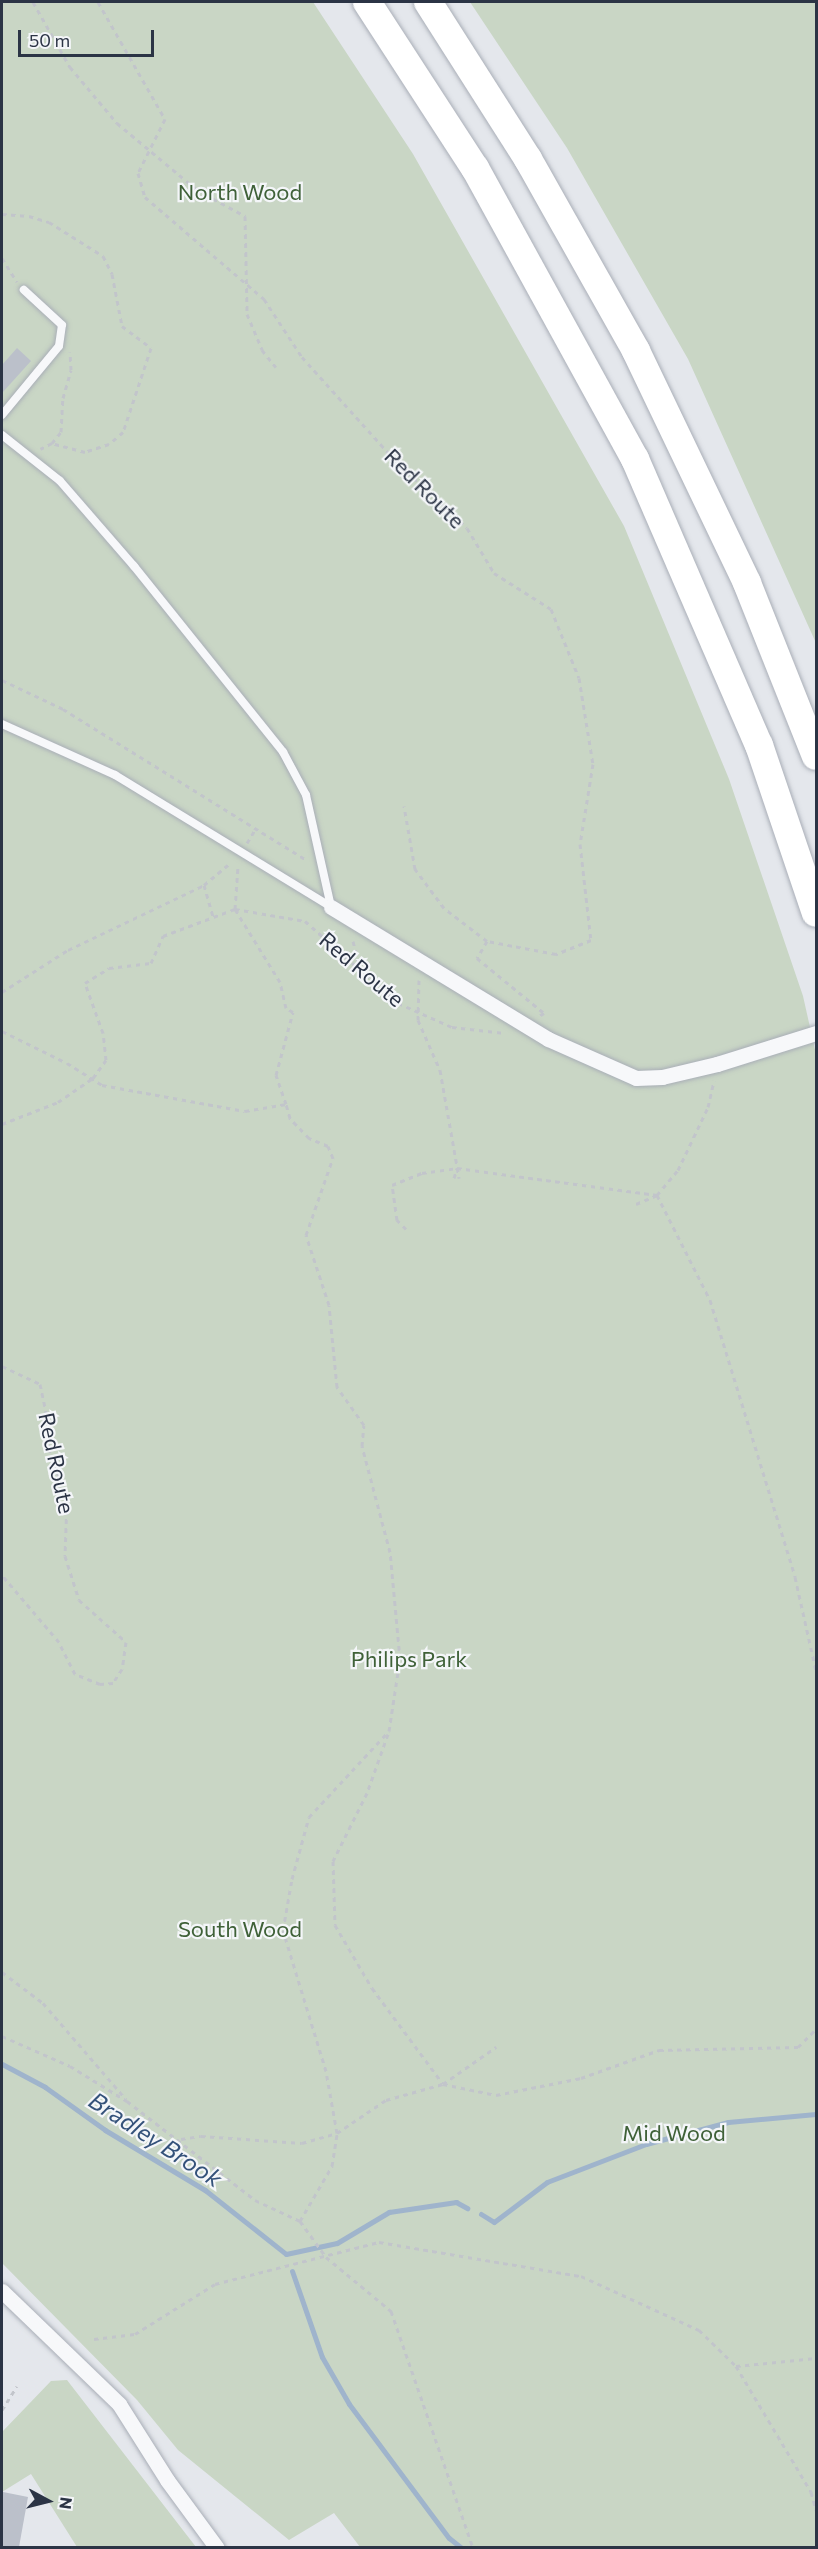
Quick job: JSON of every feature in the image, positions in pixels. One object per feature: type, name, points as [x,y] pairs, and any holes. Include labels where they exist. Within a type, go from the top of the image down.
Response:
[{"type":"highway","points":[[368,2],[475,168],[634,459],[759,745],[816,914]]},
{"type":"highway","points":[[428,2],[528,159],[636,351],[738,563],[816,756]]},
{"type":"street","points":[[332,907],[527,1026],[607,1068],[636,1078],[662,1077],[717,1064],[816,1033]]},
{"type":"street","points":[[2,2291],[119,2404],[191,2516],[217,2547]]},
{"type":"lane","points":[[2,415],[59,346],[62,325],[24,290]]},
{"type":"lane","points":[[2,435],[60,481],[134,566],[283,752],[306,795],[321,869],[332,907]]},
{"type":"lane","points":[[2,724],[116,775],[332,907]]},
{"type":"path","points":[[33,2],[69,67],[117,123],[148,153],[196,190],[245,216],[244,282],[247,314],[262,350],[276,366]]},
{"type":"path","name":"Red Route","points":[[98,2],[165,118],[138,173],[145,197],[264,299],[302,357],[394,459],[466,528],[494,573],[551,609],[579,678],[593,764],[580,844],[591,940],[556,954],[487,941],[444,908],[416,869],[404,806]]},
{"type":"path","points":[[2,214],[29,216],[49,222],[103,256],[112,274],[122,326],[151,348],[123,432],[109,444],[85,452],[52,443]]},
{"type":"path","points":[[2,258],[24,290]]},
{"type":"path","points":[[27,455],[52,443],[61,432],[63,398],[71,370],[69,338],[62,325]]},
{"type":"path","points":[[2,680],[63,709],[321,869]]},
{"type":"path","points":[[251,836],[256,828]]},
{"type":"path","points":[[2,992],[68,950],[204,885],[239,855],[235,909],[280,982],[286,1008],[293,1012],[276,1075],[290,1118],[309,1138],[328,1146],[333,1158],[306,1235],[328,1305],[337,1387],[364,1425],[362,1446],[390,1552],[400,1659],[389,1731],[367,1793],[333,1862],[335,1925],[372,1988],[443,2084],[495,2096],[581,2078],[659,2050],[798,2047],[816,2030]]},
{"type":"path","points":[[204,885],[214,918]]},
{"type":"path","points":[[2,1124],[58,1102],[91,1079],[106,1060],[104,1033],[85,983],[109,968],[134,968],[152,963],[163,936],[235,909]]},
{"type":"path","name":"Red Route","points":[[235,909],[305,921],[398,1003],[452,1027],[511,1034],[527,1026]]},
{"type":"path","points":[[348,918],[360,970]]},
{"type":"path","points":[[487,941],[477,958],[544,1013],[527,1026]]},
{"type":"path","points":[[419,960],[418,1012],[440,1070],[458,1168],[456,1178]]},
{"type":"path","points":[[2,1031],[67,1063],[102,1085],[244,1111],[285,1104]]},
{"type":"path","points":[[636,1204],[657,1195],[678,1170],[708,1107],[717,1064]]},
{"type":"path","points":[[405,1229],[397,1220],[392,1185],[422,1173],[458,1168],[657,1195]]},
{"type":"path","points":[[657,1195],[710,1300],[795,1577],[816,1671]]},
{"type":"path","name":"Red Route","points":[[2,1366],[40,1384],[49,1426],[49,1448],[68,1501],[65,1556],[80,1600],[126,1642],[122,1669],[113,1683],[100,1684],[75,1674],[59,1642],[2,1575]]},
{"type":"path","points":[[300,2221],[332,2166],[337,2133],[326,2071],[283,1930],[292,1879],[309,1817],[389,1731]]},
{"type":"path","points":[[2,1972],[43,2003],[127,2101]]},
{"type":"path","points":[[2,2036],[70,2066],[127,2101],[181,2139],[255,2200],[300,2221],[326,2257],[391,2311],[473,2547]]},
{"type":"path","points":[[181,2139],[201,2136],[302,2143],[337,2133],[386,2100],[443,2084],[496,2048]]},
{"type":"path","points":[[94,2339],[135,2334],[215,2284],[379,2242],[580,2276],[699,2330],[736,2366],[811,2492],[816,2510]]},
{"type":"path","points":[[736,2366],[816,2358]]},
{"type":"path","points":[[2,2410],[17,2386]]},
{"type":"green space","name":"Philips Park","points":[[2,2],[313,2],[413,154],[624,526],[729,779],[803,996],[816,1054],[816,2547],[360,2547],[334,2513],[289,2540],[178,2450],[137,2400],[2,2263]]},
{"type":"green space","points":[[470,2],[816,2],[816,643],[688,359],[567,148]]},
{"type":"green space","points":[[67,2380],[196,2547],[77,2547],[31,2474],[2,2492],[2,2432],[51,2381]]},
{"type":"building","points":[[17,348],[31,361],[2,393],[2,365]]},
{"type":"building","points":[[3,2492],[28,2497],[19,2547],[2,2547]]},
{"type":"waterway","name":"Bradley Brook","points":[[2,2064],[45,2087],[105,2130],[205,2190],[286,2254]]},
{"type":"waterway","points":[[481,2214],[494,2222],[547,2182],[646,2144],[728,2122],[816,2114]]},
{"type":"waterway","points":[[286,2254],[337,2243],[389,2212],[456,2202],[467,2208]]},
{"type":"waterway","points":[[292,2271],[322,2357],[349,2404],[449,2538],[462,2548]]},
{"type":"park label","name":"North Wood","points":[[240,192]]},
{"type":"park label","name":"South Wood","points":[[240,1929]]},
{"type":"park label","name":"Mid Wood","points":[[674,2133]]}]
